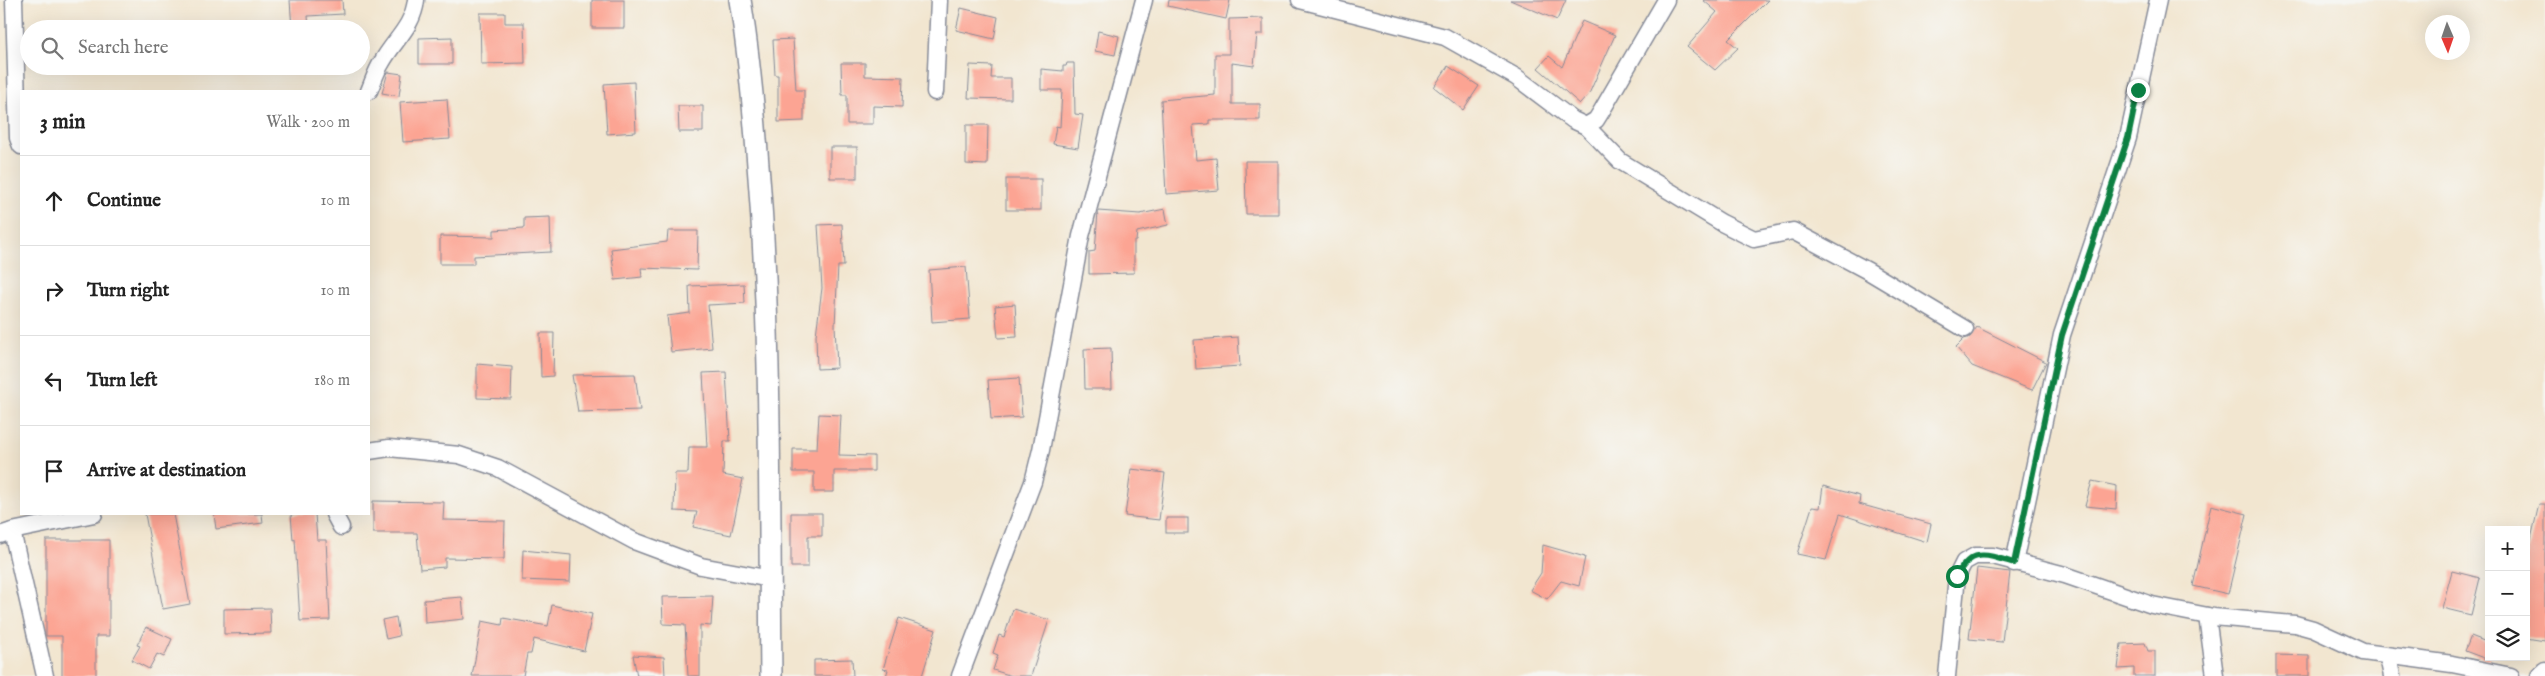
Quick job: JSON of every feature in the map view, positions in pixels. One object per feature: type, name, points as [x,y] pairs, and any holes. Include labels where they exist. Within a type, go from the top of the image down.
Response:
[{"type":"street","points":[[14,0],[18,138],[20,143]]},
{"type":"street","points":[[369,90],[382,61],[403,35],[415,13],[416,0]]},
{"type":"street","points":[[740,0],[756,139],[769,348],[771,676]]},
{"type":"street","points":[[935,92],[939,0]]},
{"type":"street","points":[[960,676],[1033,482],[1041,450],[1081,236],[1144,0]]},
{"type":"street","points":[[1300,0],[1444,37],[1516,77],[1573,120],[1586,126],[1620,161],[1722,223],[1754,239],[1793,231],[1868,271],[1965,330]]},
{"type":"street","points":[[1346,12],[1357,0]]},
{"type":"street","points":[[1586,126],[1596,120],[1666,0]]},
{"type":"street","points":[[2014,563],[2062,335],[2128,138],[2158,0]]},
{"type":"street","points":[[370,451],[389,448],[458,455],[498,468],[634,541],[701,566],[770,579]]},
{"type":"street","points":[[45,676],[6,533],[89,515]]},
{"type":"street","points":[[1947,676],[1957,576],[1964,562],[1975,556],[1992,556],[2065,575],[2152,605],[2207,616],[2294,624],[2312,629],[2356,649],[2388,657],[2452,664],[2511,676]]},
{"type":"street","points":[[2207,616],[2215,676]]},
{"type":"street","points":[[2388,657],[2392,676]]},
{"type":"street","points":[[2539,676],[2545,670]]},
{"type":"building","points":[[290,0],[342,0],[343,14],[308,16],[308,20],[291,20]]},
{"type":"building","points":[[592,0],[624,0],[624,28],[592,28]]},
{"type":"building","points":[[1169,0],[1230,0],[1226,19],[1168,6]]},
{"type":"building","points":[[1510,0],[1566,0],[1557,20]]},
{"type":"building","points":[[1703,0],[1768,0],[1728,40],[1738,48],[1715,70],[1687,47],[1717,12]]},
{"type":"building","points":[[961,8],[998,17],[994,39],[956,30]]},
{"type":"building","points":[[480,13],[505,13],[505,23],[524,23],[525,63],[481,64]]},
{"type":"building","points":[[1263,18],[1263,34],[1257,34],[1254,66],[1232,63],[1232,104],[1260,104],[1260,120],[1209,120],[1209,124],[1193,125],[1196,160],[1216,158],[1219,190],[1166,194],[1161,100],[1215,95],[1215,54],[1229,54],[1229,19]]},
{"type":"building","points":[[1582,21],[1615,35],[1589,94],[1580,104],[1538,68],[1549,56],[1562,67]]},
{"type":"building","points":[[1098,31],[1119,36],[1115,55],[1095,51]]},
{"type":"building","points":[[452,37],[452,64],[419,64],[419,38]]},
{"type":"building","points":[[793,39],[796,90],[804,90],[804,121],[778,122],[778,75],[775,75],[773,40]]},
{"type":"building","points":[[841,63],[865,63],[865,76],[903,77],[902,107],[873,106],[873,124],[847,124],[847,95],[842,95]]},
{"type":"building","points":[[1067,63],[1074,63],[1075,114],[1083,115],[1078,148],[1053,144],[1056,126],[1060,127],[1062,90],[1041,90],[1041,69],[1063,71],[1063,66],[1066,66]]},
{"type":"building","points":[[970,65],[992,66],[991,78],[1011,78],[1011,99],[968,98]]},
{"type":"building","points":[[1448,66],[1479,86],[1463,110],[1434,87]]},
{"type":"building","points":[[388,72],[402,74],[399,96],[382,93]]},
{"type":"building","points":[[634,82],[636,132],[607,134],[604,84]]},
{"type":"building","points":[[447,99],[450,139],[403,142],[400,102]]},
{"type":"building","points":[[678,106],[703,106],[703,132],[679,132]]},
{"type":"building","points":[[966,125],[988,125],[987,165],[966,164]]},
{"type":"building","points":[[830,147],[857,147],[857,178],[830,178]]},
{"type":"building","points":[[1245,161],[1278,161],[1278,214],[1246,214]]},
{"type":"building","points":[[1006,179],[1041,179],[1041,210],[1006,210]]},
{"type":"building","points":[[1165,209],[1168,225],[1137,232],[1136,241],[1134,241],[1134,273],[1089,274],[1089,252],[1095,251],[1098,211],[1140,214]]},
{"type":"building","points":[[550,217],[551,252],[474,256],[474,264],[440,264],[440,236],[494,237],[494,230],[524,228],[524,218]]},
{"type":"building","points":[[842,224],[844,266],[838,266],[835,325],[837,368],[817,369],[816,335],[822,288],[818,225]]},
{"type":"building","points":[[668,231],[698,231],[697,270],[641,268],[642,277],[615,280],[611,249],[667,242]]},
{"type":"building","points":[[966,267],[970,319],[932,322],[929,270]]},
{"type":"building","points":[[744,284],[745,303],[708,305],[712,348],[671,352],[667,316],[690,313],[689,286]]},
{"type":"building","points":[[1015,304],[1017,337],[998,338],[995,306]]},
{"type":"building","points":[[1977,327],[2046,362],[2032,390],[1972,366],[1956,347],[1964,339],[1970,337]]},
{"type":"building","points":[[540,333],[554,333],[553,376],[541,377]]},
{"type":"building","points":[[1238,337],[1240,366],[1196,369],[1194,340]]},
{"type":"building","points":[[1111,348],[1112,389],[1085,389],[1084,349]]},
{"type":"building","points":[[477,364],[512,367],[511,399],[477,398]]},
{"type":"building","points":[[726,372],[730,441],[724,441],[723,475],[743,479],[731,535],[693,527],[697,512],[674,511],[675,473],[688,473],[689,447],[707,447],[703,373]]},
{"type":"building","points":[[635,374],[640,410],[578,412],[572,375]]},
{"type":"building","points":[[1019,378],[1022,417],[991,419],[988,380]]},
{"type":"building","points":[[819,414],[841,415],[839,455],[874,456],[874,471],[834,471],[834,492],[814,492],[814,472],[793,472],[793,449],[817,449]]},
{"type":"building","points":[[1131,469],[1165,473],[1159,520],[1125,516]]},
{"type":"building","points":[[2092,481],[2117,486],[2116,509],[2085,506]]},
{"type":"building","points":[[1823,486],[1860,496],[1859,504],[1931,524],[1927,542],[1840,514],[1826,560],[1797,554],[1812,507],[1820,508]]},
{"type":"building","points":[[373,501],[444,502],[443,520],[505,521],[504,559],[445,558],[445,567],[420,569],[417,533],[373,533]]},
{"type":"building","points":[[2539,504],[2545,504],[2545,641],[2530,639],[2530,543]]},
{"type":"building","points":[[2211,505],[2247,514],[2228,594],[2193,586]]},
{"type":"building","points":[[791,513],[822,513],[822,536],[808,536],[808,567],[791,567]]},
{"type":"building","points":[[145,515],[173,515],[190,604],[163,609]]},
{"type":"building","points":[[214,515],[262,515],[263,523],[216,529]]},
{"type":"building","points":[[291,515],[315,515],[317,540],[326,540],[330,620],[300,621],[295,539],[293,540]]},
{"type":"building","points":[[1166,518],[1188,518],[1188,533],[1166,533]]},
{"type":"building","points":[[46,540],[109,540],[109,636],[96,636],[96,676],[62,676],[62,636],[46,636]]},
{"type":"building","points":[[1543,545],[1585,557],[1579,586],[1561,581],[1547,599],[1530,590],[1541,573]]},
{"type":"building","points":[[523,550],[571,555],[570,582],[522,580]]},
{"type":"building","points":[[1977,568],[2010,572],[2002,642],[1969,639]]},
{"type":"building","points":[[2452,571],[2480,578],[2471,615],[2442,608]]},
{"type":"building","points":[[713,596],[711,626],[700,625],[700,676],[688,676],[685,625],[663,624],[662,597]]},
{"type":"building","points":[[462,597],[464,619],[425,623],[424,600]]},
{"type":"building","points":[[552,605],[592,614],[584,651],[534,639],[531,654],[527,654],[523,676],[472,676],[482,621],[502,625],[503,618],[548,626]]},
{"type":"building","points":[[270,608],[271,633],[224,634],[224,609]]},
{"type":"building","points":[[1013,609],[1049,620],[1031,676],[1012,676],[993,670],[998,655],[993,653],[999,635],[1004,637]]},
{"type":"building","points":[[396,617],[399,636],[386,639],[382,620]]},
{"type":"building","points":[[899,618],[936,630],[922,676],[886,676],[888,670],[883,669]]},
{"type":"building","points":[[146,627],[172,639],[164,657],[157,654],[149,669],[132,660],[140,646],[137,645]]},
{"type":"building","points":[[2471,636],[2485,641],[2485,658],[2465,651]]},
{"type":"building","points":[[2145,643],[2148,651],[2155,651],[2155,676],[2134,676],[2134,668],[2118,669],[2121,644]]},
{"type":"building","points":[[633,655],[664,657],[665,676],[637,676]]},
{"type":"building","points":[[2276,655],[2309,656],[2309,676],[2276,676]]},
{"type":"building","points":[[852,659],[853,676],[814,676],[814,660]]},
{"type":"route","points":[[1957,576],[1964,562],[1975,556],[1992,556],[2014,563],[2062,335],[2128,138],[2138,90]]}]
